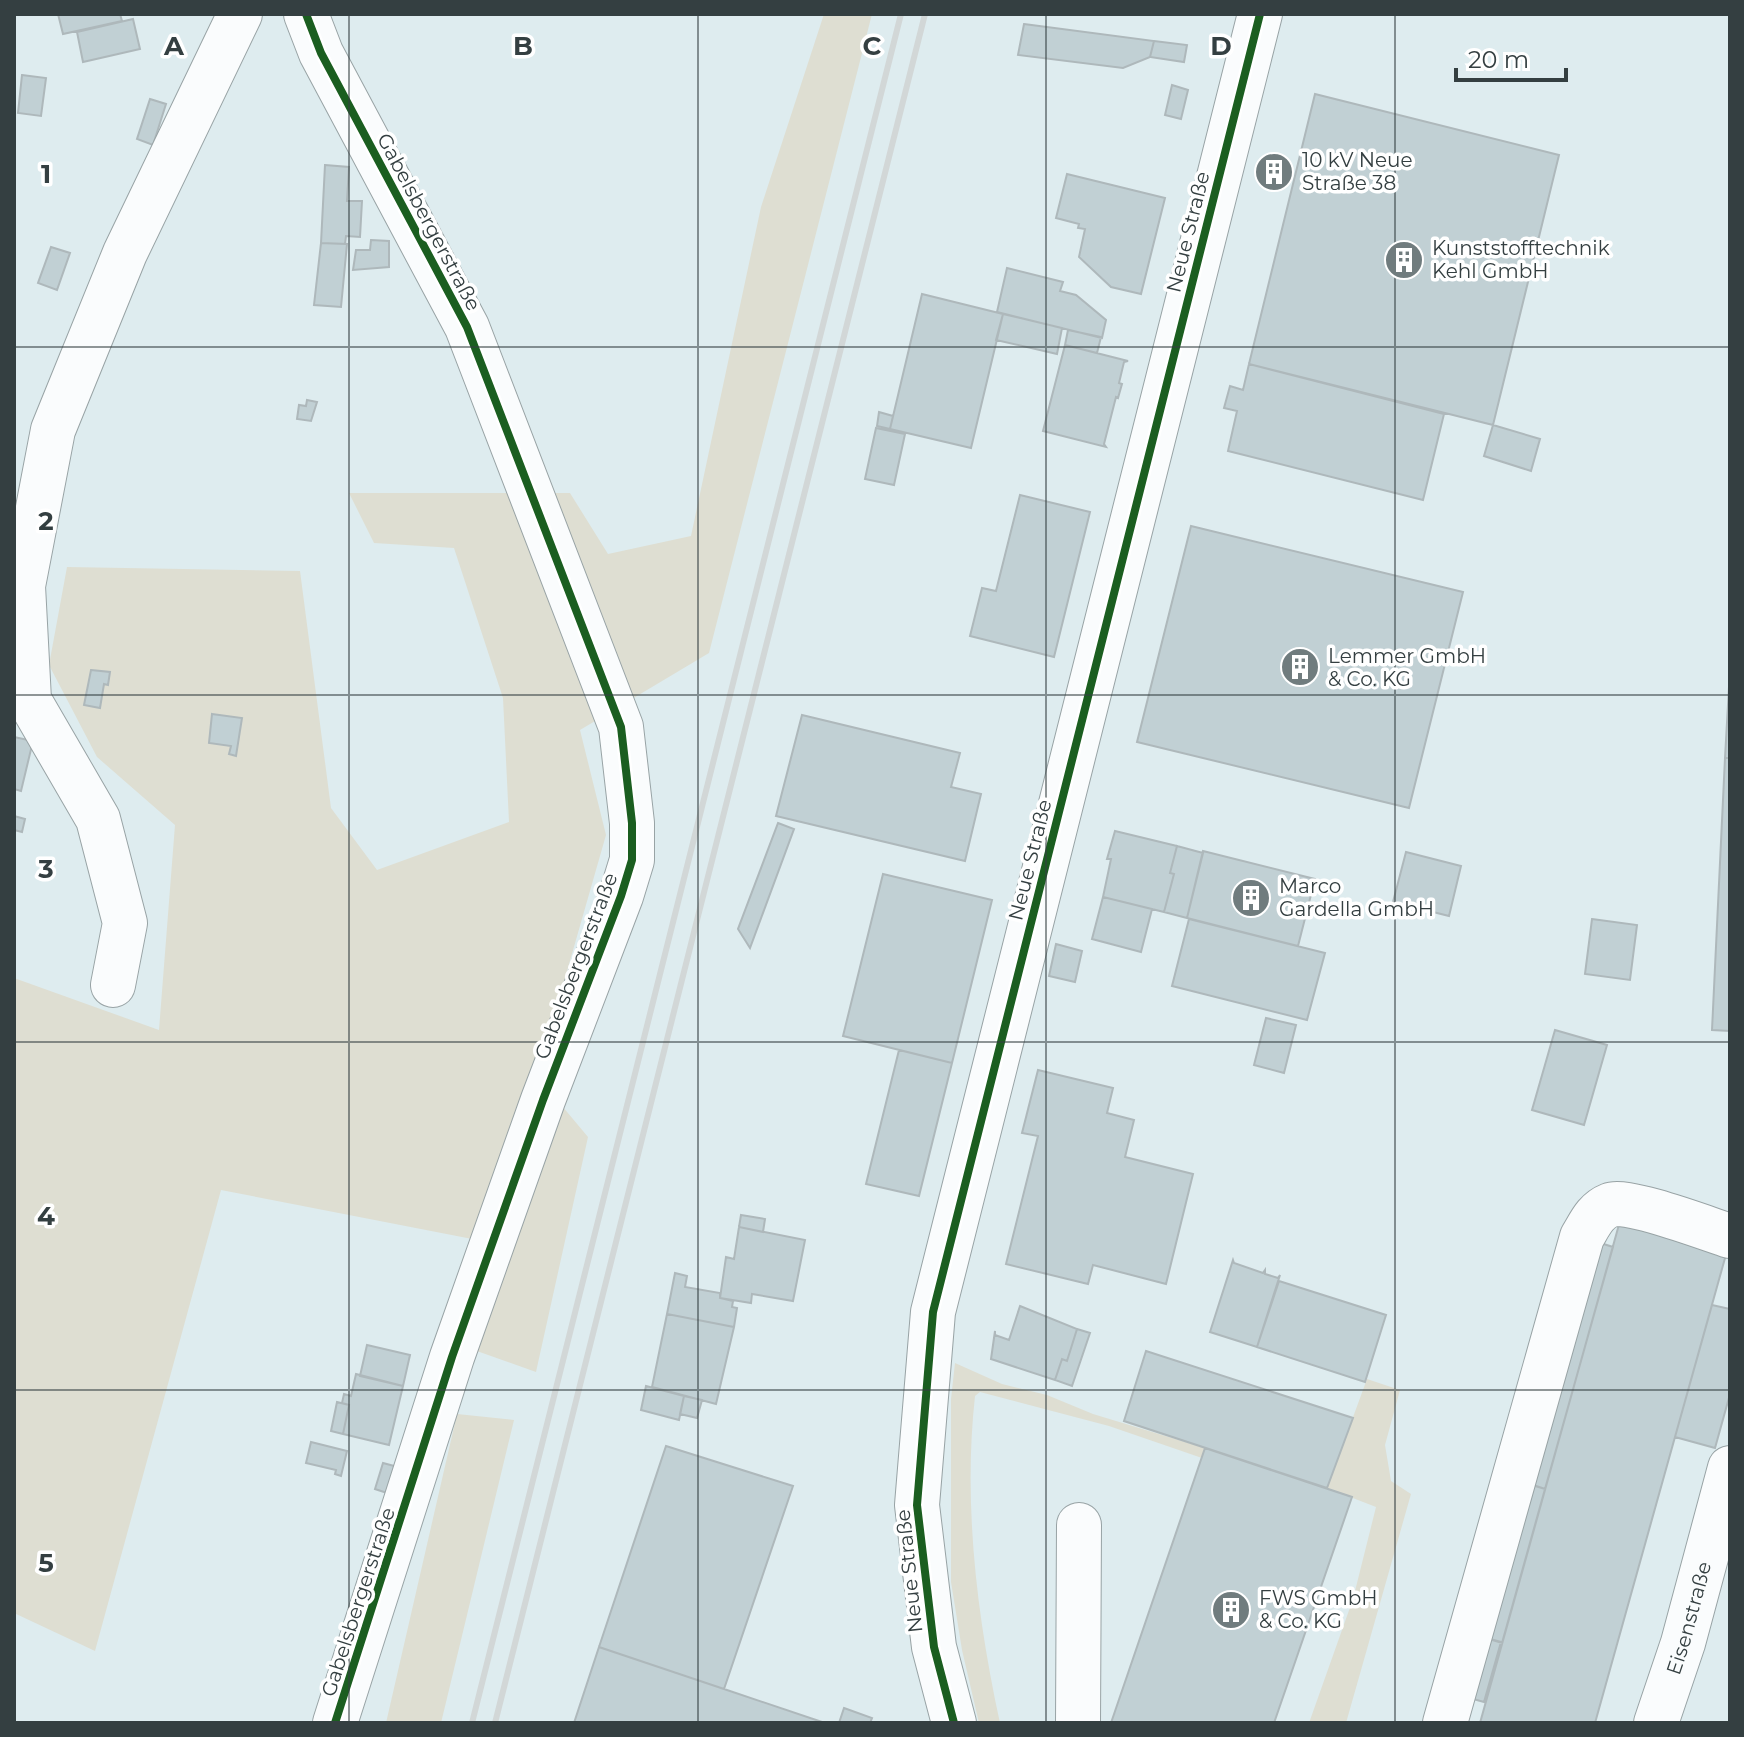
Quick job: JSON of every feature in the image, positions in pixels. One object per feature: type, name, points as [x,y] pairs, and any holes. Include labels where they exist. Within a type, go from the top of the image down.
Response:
[{"type":"street","points":[[113,985],[125,923],[98,819],[29,700],[23,586],[53,430],[125,253],[240,14]]},
{"type":"street","name":"Gabelsbergerstraße","points":[[306,14],[321,53],[467,327],[621,727],[632,823],[632,860],[621,896],[543,1100],[452,1357],[335,1723]]},
{"type":"street","name":"Neue Straße","points":[[954,1723],[934,1647],[917,1505],[933,1312],[1260,14]]},
{"type":"street","points":[[1445,1723],[1582,1237],[1594,1215],[1612,1204],[1634,1206],[1730,1236]]},
{"type":"street","name":"Eisenstraße","points":[[1656,1723],[1683,1643],[1730,1468]]},
{"type":"street","points":[[1078,1723],[1079,1525]]},
{"type":"shaded area","points":[[824,14],[872,14],[709,653],[580,730],[606,835],[537,1076],[588,1137],[536,1372],[474,1350],[503,1245],[221,1190],[95,1651],[14,1613],[14,978],[159,1030],[175,825],[97,757],[49,665],[67,567],[300,571],[331,808],[377,870],[509,822],[503,698],[454,548],[374,543],[349,493],[570,493],[608,554],[691,536],[761,207]]},
{"type":"shaded area","points":[[955,1363],[1002,1384],[1047,1395],[1093,1414],[1205,1448],[1202,1458],[1109,1426],[980,1392],[975,1396],[971,1478],[974,1560],[1000,1723],[979,1723],[962,1650],[951,1582],[951,1399]]},
{"type":"shaded area","points":[[1367,1379],[1400,1390],[1385,1445],[1391,1481],[1411,1494],[1346,1723],[1309,1723],[1353,1599],[1376,1507],[1327,1488]]},
{"type":"shaded area","points":[[457,1414],[514,1420],[441,1723],[386,1723]]},
{"type":"building","points":[[58,14],[120,14],[122,21],[63,34]]},
{"type":"building","points":[[133,19],[140,49],[83,62],[77,32]]},
{"type":"building","points":[[1024,24],[1154,41],[1150,57],[1123,68],[1018,55]]},
{"type":"building","points":[[1154,41],[1187,45],[1184,62],[1150,57]]},
{"type":"building","points":[[22,75],[46,78],[41,116],[18,113]]},
{"type":"building","points":[[1172,85],[1188,90],[1181,119],[1165,115]]},
{"type":"building","name":"Kunststofftechnik Kehl GmbH","points":[[1315,94],[1559,155],[1493,425],[1249,364]]},
{"type":"building","points":[[150,99],[166,104],[153,145],[137,139]]},
{"type":"building","name":"10 kV Neue Straße 38","points":[[1271,155],[1286,160],[1278,188],[1263,184]]},
{"type":"building","points":[[325,165],[349,167],[347,201],[362,201],[360,237],[346,236],[345,244],[321,243]]},
{"type":"building","points":[[1067,174],[1165,198],[1141,294],[1111,287],[1079,257],[1085,229],[1078,228],[1079,224],[1056,218]]},
{"type":"building","points":[[371,240],[389,241],[389,267],[353,270],[356,250],[370,250]]},
{"type":"building","points":[[321,243],[347,244],[341,307],[314,305]]},
{"type":"building","points":[[51,247],[70,253],[57,290],[38,283]]},
{"type":"building","points":[[1007,268],[1063,282],[1060,291],[1076,295],[1106,320],[1102,338],[997,312]]},
{"type":"building","points":[[922,294],[1003,314],[971,448],[890,429]]},
{"type":"building","points":[[1003,314],[1062,328],[1057,354],[996,340]]},
{"type":"building","points":[[1068,330],[1101,337],[1097,353],[1065,345]]},
{"type":"building","points":[[1065,345],[1128,361],[1124,362],[1119,383],[1122,384],[1104,444],[1106,447],[1043,431]]},
{"type":"building","points":[[1249,364],[1444,414],[1423,500],[1228,451],[1237,411],[1224,408],[1230,386],[1243,390]]},
{"type":"building","points":[[307,400],[317,402],[311,421],[297,419],[299,405],[306,406]]},
{"type":"building","points":[[879,412],[893,416],[890,429],[877,426]]},
{"type":"building","points":[[1493,425],[1540,439],[1531,471],[1484,456]]},
{"type":"building","points":[[876,428],[905,434],[894,485],[865,479]]},
{"type":"building","points":[[1020,495],[1090,512],[1054,657],[970,636],[982,588],[996,591]]},
{"type":"building","name":"Lemmer GmbH & Co. KG","points":[[1191,526],[1463,592],[1409,808],[1137,742]]},
{"type":"building","points":[[1730,669],[1730,758],[1725,758]]},
{"type":"building","points":[[91,670],[110,672],[108,685],[104,684],[100,708],[84,705]]},
{"type":"building","points":[[212,714],[242,718],[236,756],[229,754],[231,746],[209,743]]},
{"type":"building","points":[[802,715],[960,753],[951,787],[981,794],[965,861],[776,816]]},
{"type":"building","points":[[14,737],[33,741],[21,791],[14,789]]},
{"type":"building","points":[[1725,758],[1730,758],[1730,1031],[1712,1030]]},
{"type":"building","points":[[14,816],[25,819],[22,832],[14,830]]},
{"type":"building","points":[[778,823],[794,829],[750,948],[738,929]]},
{"type":"building","points":[[1115,831],[1177,846],[1170,873],[1174,874],[1164,912],[1103,897],[1111,859],[1107,859]]},
{"type":"building","points":[[1177,846],[1203,853],[1187,918],[1164,912],[1174,874],[1170,873]]},
{"type":"building","name":"Marco Gardella GmbH","points":[[1203,851],[1315,879],[1298,946],[1187,918]]},
{"type":"building","points":[[1406,852],[1461,866],[1449,916],[1393,902]]},
{"type":"building","points":[[883,874],[992,900],[952,1063],[843,1036]]},
{"type":"building","points":[[1103,897],[1152,909],[1141,952],[1092,939]]},
{"type":"building","points":[[1189,919],[1325,953],[1307,1020],[1172,986]]},
{"type":"building","points":[[1592,919],[1637,925],[1630,980],[1585,974]]},
{"type":"building","points":[[1056,944],[1082,951],[1075,982],[1049,976]]},
{"type":"building","points":[[1266,1018],[1296,1025],[1284,1073],[1254,1065]]},
{"type":"building","points":[[1555,1030],[1607,1045],[1584,1125],[1532,1110]]},
{"type":"building","points":[[899,1050],[952,1063],[919,1196],[866,1184]]},
{"type":"building","points":[[1038,1070],[1113,1088],[1107,1113],[1134,1120],[1125,1157],[1193,1174],[1166,1284],[1093,1265],[1088,1284],[1006,1264],[1038,1136],[1022,1133]]},
{"type":"building","points":[[741,1215],[765,1219],[763,1232],[739,1227]]},
{"type":"building","points":[[1620,1221],[1727,1251],[1595,1723],[1480,1723]]},
{"type":"building","points":[[739,1227],[805,1240],[793,1301],[752,1294],[751,1303],[720,1298],[726,1257],[734,1259]]},
{"type":"building","points":[[1594,1241],[1613,1247],[1545,1489],[1525,1483]]},
{"type":"building","points":[[1233,1260],[1263,1273],[1265,1270],[1265,1274],[1278,1278],[1280,1275],[1257,1347],[1210,1332]]},
{"type":"building","points":[[675,1273],[687,1276],[685,1287],[720,1293],[720,1298],[733,1301],[732,1307],[737,1308],[734,1327],[667,1314]]},
{"type":"building","points":[[1279,1281],[1386,1315],[1365,1382],[1257,1347]]},
{"type":"building","points":[[1712,1305],[1730,1309],[1730,1394],[1715,1448],[1675,1437]]},
{"type":"building","points":[[1020,1306],[1077,1329],[1067,1361],[1062,1359],[1055,1380],[991,1359],[995,1331],[995,1335],[1009,1340]]},
{"type":"building","points":[[667,1314],[734,1327],[716,1404],[652,1387]]},
{"type":"building","points":[[1077,1329],[1090,1333],[1072,1386],[1055,1380],[1062,1359],[1067,1361]]},
{"type":"building","points":[[367,1345],[410,1355],[403,1386],[360,1376]]},
{"type":"building","points":[[1146,1351],[1353,1418],[1327,1488],[1124,1421]]},
{"type":"building","points":[[356,1374],[403,1386],[389,1445],[343,1434],[349,1405],[342,1403],[344,1394],[351,1396]]},
{"type":"building","points":[[646,1386],[684,1396],[679,1420],[641,1410]]},
{"type":"building","points":[[684,1396],[702,1400],[697,1418],[680,1414]]},
{"type":"building","points":[[337,1402],[349,1405],[343,1434],[331,1431]]},
{"type":"building","points":[[311,1442],[347,1451],[341,1476],[335,1474],[336,1470],[306,1463]]},
{"type":"building","points":[[666,1446],[793,1486],[724,1689],[599,1647]]},
{"type":"building","name":"FWS GmbH & Co. KG","points":[[1205,1448],[1352,1497],[1274,1723],[1111,1723]]},
{"type":"building","points":[[383,1463],[398,1467],[390,1494],[375,1489]]},
{"type":"building","points":[[1530,1484],[1545,1489],[1502,1643],[1486,1638]]},
{"type":"building","points":[[1483,1637],[1501,1642],[1484,1702],[1466,1697]]},
{"type":"building","points":[[599,1647],[724,1689],[825,1723],[574,1723]]},
{"type":"building","points":[[844,1708],[872,1718],[870,1723],[839,1723]]},
{"type":"railway","points":[[472,1723],[901,14]]},
{"type":"railway","points":[[495,1723],[925,14]]},
{"type":"cycle path","points":[[306,14],[321,53],[467,327],[621,727],[632,823],[632,860],[621,896],[543,1100],[452,1357],[335,1723]]},
{"type":"cycle path","points":[[954,1723],[934,1647],[917,1505],[933,1312],[1260,14]]},
{"type":"place","name":"10 kV Neue Straße 38","points":[[1274,172]]},
{"type":"place","name":"Kunststofftechnik Kehl GmbH","points":[[1404,260]]},
{"type":"place","name":"Lemmer GmbH & Co. KG","points":[[1300,667]]},
{"type":"place","name":"Marco Gardella GmbH","points":[[1251,898]]},
{"type":"place","name":"FWS GmbH & Co. KG","points":[[1231,1610]]}]
